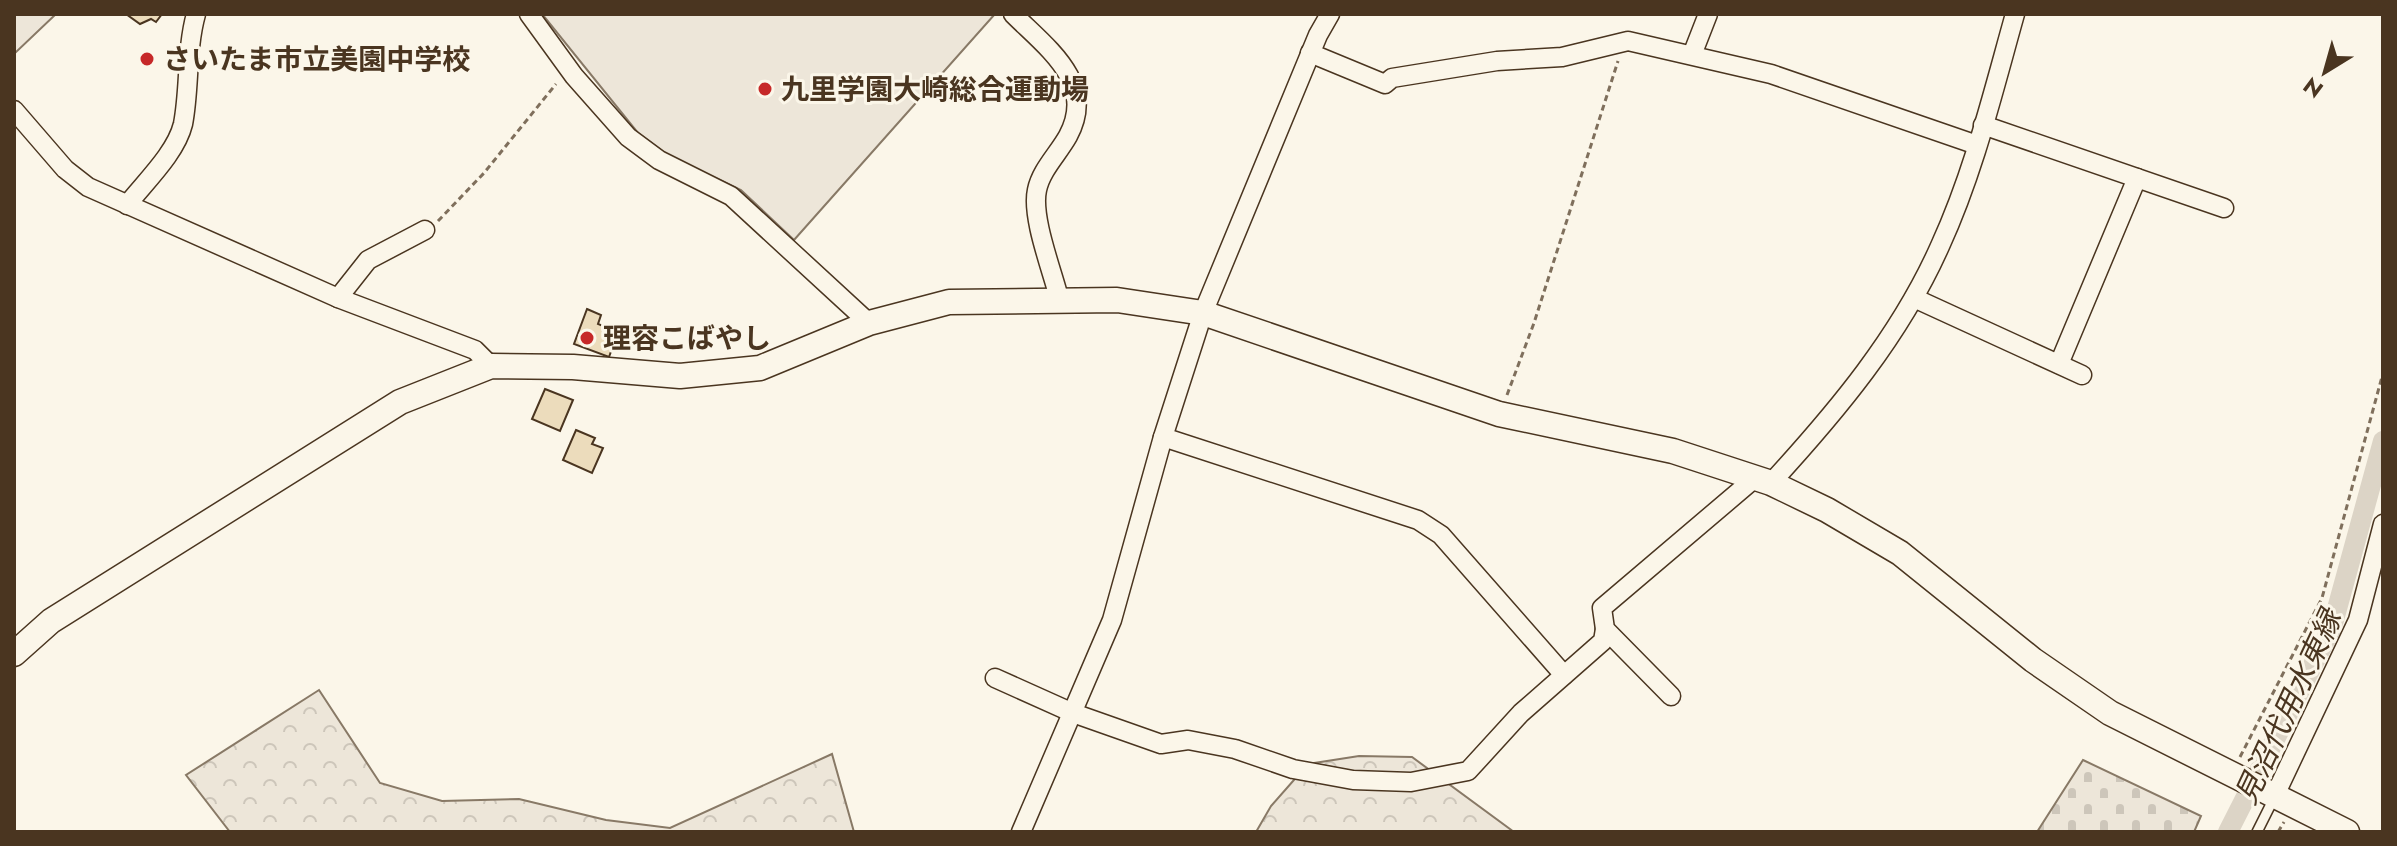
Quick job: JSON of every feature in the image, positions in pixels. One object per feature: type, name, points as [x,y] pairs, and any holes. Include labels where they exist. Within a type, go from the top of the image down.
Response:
[{"type":"street","points":[[127,205],[176,141],[183,124],[190,33],[196,14]]},
{"type":"street","points":[[529,14],[568,68],[628,137],[659,160],[731,196],[869,323]]},
{"type":"street","points":[[1013,14],[1068,71],[1077,92],[1077,115],[1036,191],[1037,211],[1059,298]]},
{"type":"street","points":[[1021,832],[1112,620],[1163,437],[1203,313],[1310,53],[1330,14]]},
{"type":"street","points":[[1692,55],[1708,14]]},
{"type":"street","points":[[995,678],[1073,713],[1161,744],[1188,740],[1235,749],[1293,769],[1353,780],[1411,782],[1468,771],[1521,713],[1603,641],[1602,608],[1763,481],[1844,404],[1914,298],[1940,247],[1977,145],[2015,14]]},
{"type":"street","points":[[1310,53],[1385,84],[1392,78],[1497,61],[1562,57],[1624,42],[1692,55],[1839,94],[1977,145]]},
{"type":"street","points":[[14,110],[65,169],[88,187],[338,298],[475,350],[491,366]]},
{"type":"street","points":[[1983,125],[2224,208]]},
{"type":"street","points":[[2059,364],[2137,178]]},
{"type":"street","points":[[338,298],[368,260],[425,230]]},
{"type":"street","points":[[14,654],[51,621],[400,402],[491,366],[573,367],[680,376],[760,368],[869,323],[949,302],[1059,298],[1117,300],[1203,313],[1499,414],[1673,451],[1763,481],[1827,510],[1900,553],[2033,660],[2110,713],[2272,791],[2347,832]]},
{"type":"street","points":[[1914,298],[2082,375]]},
{"type":"street","points":[[1163,437],[1418,520],[1441,535],[1564,675]]},
{"type":"street","points":[[2272,791],[2358,620],[2383,524]]},
{"type":"street","points":[[1605,629],[1671,696]]},
{"type":"lane","points":[[2257,832],[2272,791]]},
{"type":"path","points":[[1499,414],[1534,323],[1624,42]]},
{"type":"path","points":[[425,230],[445,216],[484,173],[568,68]]},
{"type":"path","points":[[2234,772],[2322,598],[2383,373]]},
{"type":"green space","points":[[14,14],[56,14],[14,54]]},
{"type":"green space","name":"九里学園大崎総合運動場","points":[[542,14],[995,14],[794,240],[741,190],[669,156],[638,133]]},
{"type":"green space","points":[[319,690],[380,783],[442,801],[519,799],[606,820],[670,828],[832,754],[854,832],[230,832],[186,775]]},
{"type":"green space","points":[[1359,756],[1412,757],[1514,832],[1256,832],[1271,806],[1308,764]]},
{"type":"green space","points":[[2083,760],[2201,816],[2194,832],[2037,832]]},
{"type":"building","points":[[126,14],[162,14],[156,22],[151,19],[140,24]]},
{"type":"building","points":[[587,309],[601,315],[598,324],[618,332],[609,357],[574,344]]},
{"type":"building","points":[[545,389],[573,400],[560,431],[532,419]]},
{"type":"building","points":[[576,430],[595,438],[592,444],[603,448],[592,473],[563,460]]},
{"type":"waterway","name":"見沼代用水東縁","points":[[2228,832],[2332,627],[2383,441]]},
{"type":"place","name":"さいたま市立美園中学校","points":[[147,59]]},
{"type":"place","name":"九里学園大崎総合運動場","points":[[765,89]]},
{"type":"place","name":"理容こばやし","points":[[587,338]]}]
